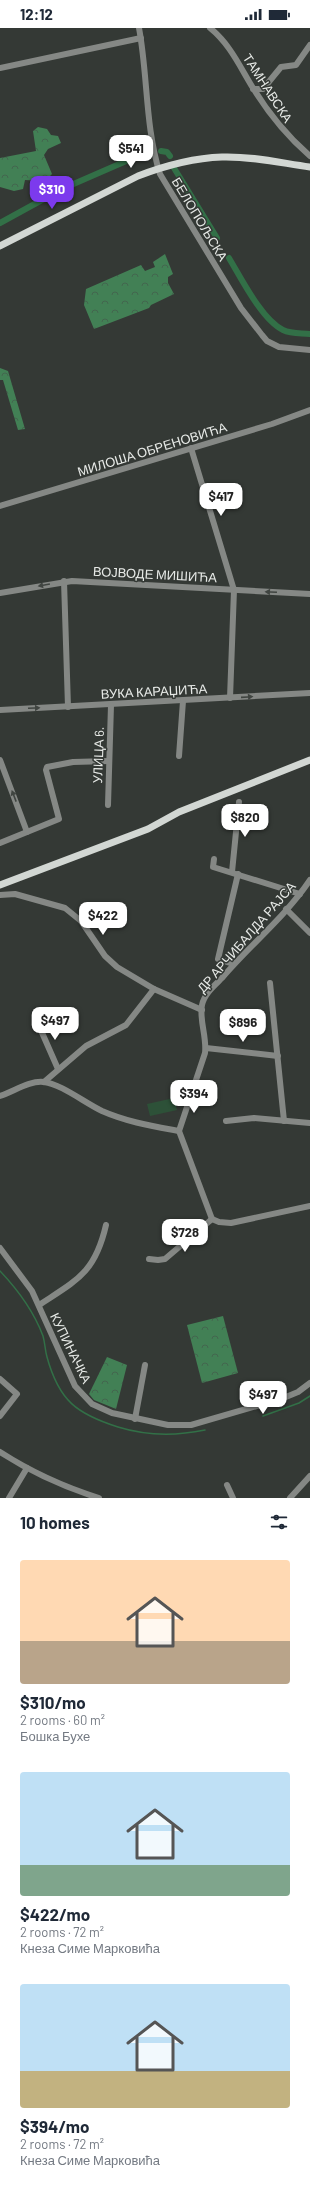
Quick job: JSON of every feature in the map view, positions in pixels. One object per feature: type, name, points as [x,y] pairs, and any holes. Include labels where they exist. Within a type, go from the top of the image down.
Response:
[{"type":"main road","points":[[0,246],[138,176],[158,169],[192,161],[221,157],[237,157],[310,167]]},
{"type":"main road","points":[[0,885],[148,829],[179,812],[310,760]]},
{"type":"street","name":"БЕЛОПОЉСКА","points":[[139,28],[148,109],[158,169],[241,308],[262,336],[267,341],[279,347],[310,350]]},
{"type":"street","name":"ТАМНАВСКА","points":[[210,28],[227,46],[253,89],[281,129],[310,156]]},
{"type":"street","points":[[0,68],[141,38]]},
{"type":"street","points":[[253,89],[263,89],[280,68],[296,65],[310,45]]},
{"type":"street","name":"МИЛОША ОБРЕНОВИЋА","points":[[0,506],[272,424],[310,410]]},
{"type":"street","points":[[191,448],[234,590],[230,698]]},
{"type":"street","points":[[64,581],[68,706]]},
{"type":"street","name":"ВОЈВОДЕ МИШИЋА","points":[[0,593],[64,581],[310,594]]},
{"type":"street","name":"ВУКА КАРАЏИЋА","points":[[0,710],[310,693]]},
{"type":"street","points":[[179,756],[183,701]]},
{"type":"street","name":"УЛИЦА 6.","points":[[108,806],[111,705]]},
{"type":"street","points":[[0,760],[28,832]]},
{"type":"street","points":[[0,843],[59,819],[46,770],[47,767],[73,762],[109,761]]},
{"type":"street","points":[[233,964],[218,959],[235,873],[239,802]]},
{"type":"street","points":[[214,859],[213,867],[300,894]]},
{"type":"street","name":"ДР АРЧИБАЛДА РАЈСА","points":[[202,1010],[206,996],[233,964],[300,894],[310,880]]},
{"type":"street","points":[[0,895],[15,894],[65,908],[81,921],[109,960],[123,971],[154,989],[202,1010],[206,1048],[179,1131],[212,1219],[219,1222],[231,1223],[307,1207],[310,1213]]},
{"type":"street","points":[[286,909],[310,933]]},
{"type":"street","points":[[270,983],[284,1121]]},
{"type":"street","points":[[44,1082],[86,1046],[126,1025],[154,989]]},
{"type":"street","points":[[36,1019],[58,1069]]},
{"type":"street","points":[[206,1048],[278,1056]]},
{"type":"street","points":[[0,1096],[36,1082],[44,1082],[52,1084],[88,1104],[119,1118],[179,1131]]},
{"type":"street","points":[[226,1121],[254,1118],[310,1123]]},
{"type":"street","points":[[149,1259],[165,1259],[212,1219]]},
{"type":"street","points":[[39,1305],[80,1278],[90,1268],[100,1247],[106,1225]]},
{"type":"street","name":"КУПИНАЧКА","points":[[0,1248],[25,1280],[39,1305],[66,1370],[78,1390],[92,1404],[101,1409],[135,1419],[175,1426],[198,1423],[281,1399],[298,1392],[310,1384]]},
{"type":"street","points":[[135,1419],[145,1365]]},
{"type":"street","points":[[0,1379],[17,1394],[0,1416]]},
{"type":"street","points":[[0,1452],[26,1468],[66,1487],[99,1498]]},
{"type":"street","points":[[9,1498],[26,1468]]},
{"type":"street","points":[[290,1498],[310,1476]]},
{"type":"street","points":[[227,1485],[233,1498]]},
{"type":"green space","points":[[38,127],[47,129],[51,135],[58,136],[61,143],[48,149],[44,155],[52,174],[45,181],[25,180],[23,189],[14,191],[0,187],[0,158],[36,151],[33,131]]},
{"type":"green space","points":[[165,254],[173,274],[168,277],[168,283],[174,294],[151,305],[149,308],[94,329],[84,305],[86,289],[141,265],[145,271],[155,267],[153,262]]},
{"type":"green space","points":[[0,368],[8,371],[25,429],[18,430],[3,380],[0,380]]},
{"type":"green space","points":[[174,1098],[177,1110],[150,1116],[147,1104]]},
{"type":"green space","points":[[223,1316],[238,1373],[202,1383],[187,1325]]},
{"type":"green space","points":[[107,1357],[127,1365],[116,1409],[94,1400],[89,1394]]},
{"type":"waterway","points":[[161,151],[167,152],[170,156]]},
{"type":"waterway","points":[[0,223],[62,189],[140,155]]},
{"type":"waterway","points":[[174,168],[217,238]]},
{"type":"waterway","points":[[229,258],[253,298],[275,325],[289,332],[310,334]]},
{"type":"waterway","points":[[0,1271],[19,1294],[35,1318],[43,1336],[47,1357],[57,1385],[72,1404],[81,1411],[91,1417],[118,1427],[140,1432],[172,1434],[205,1430]]},
{"type":"waterway","points":[[263,1416],[299,1403],[310,1396]]}]
